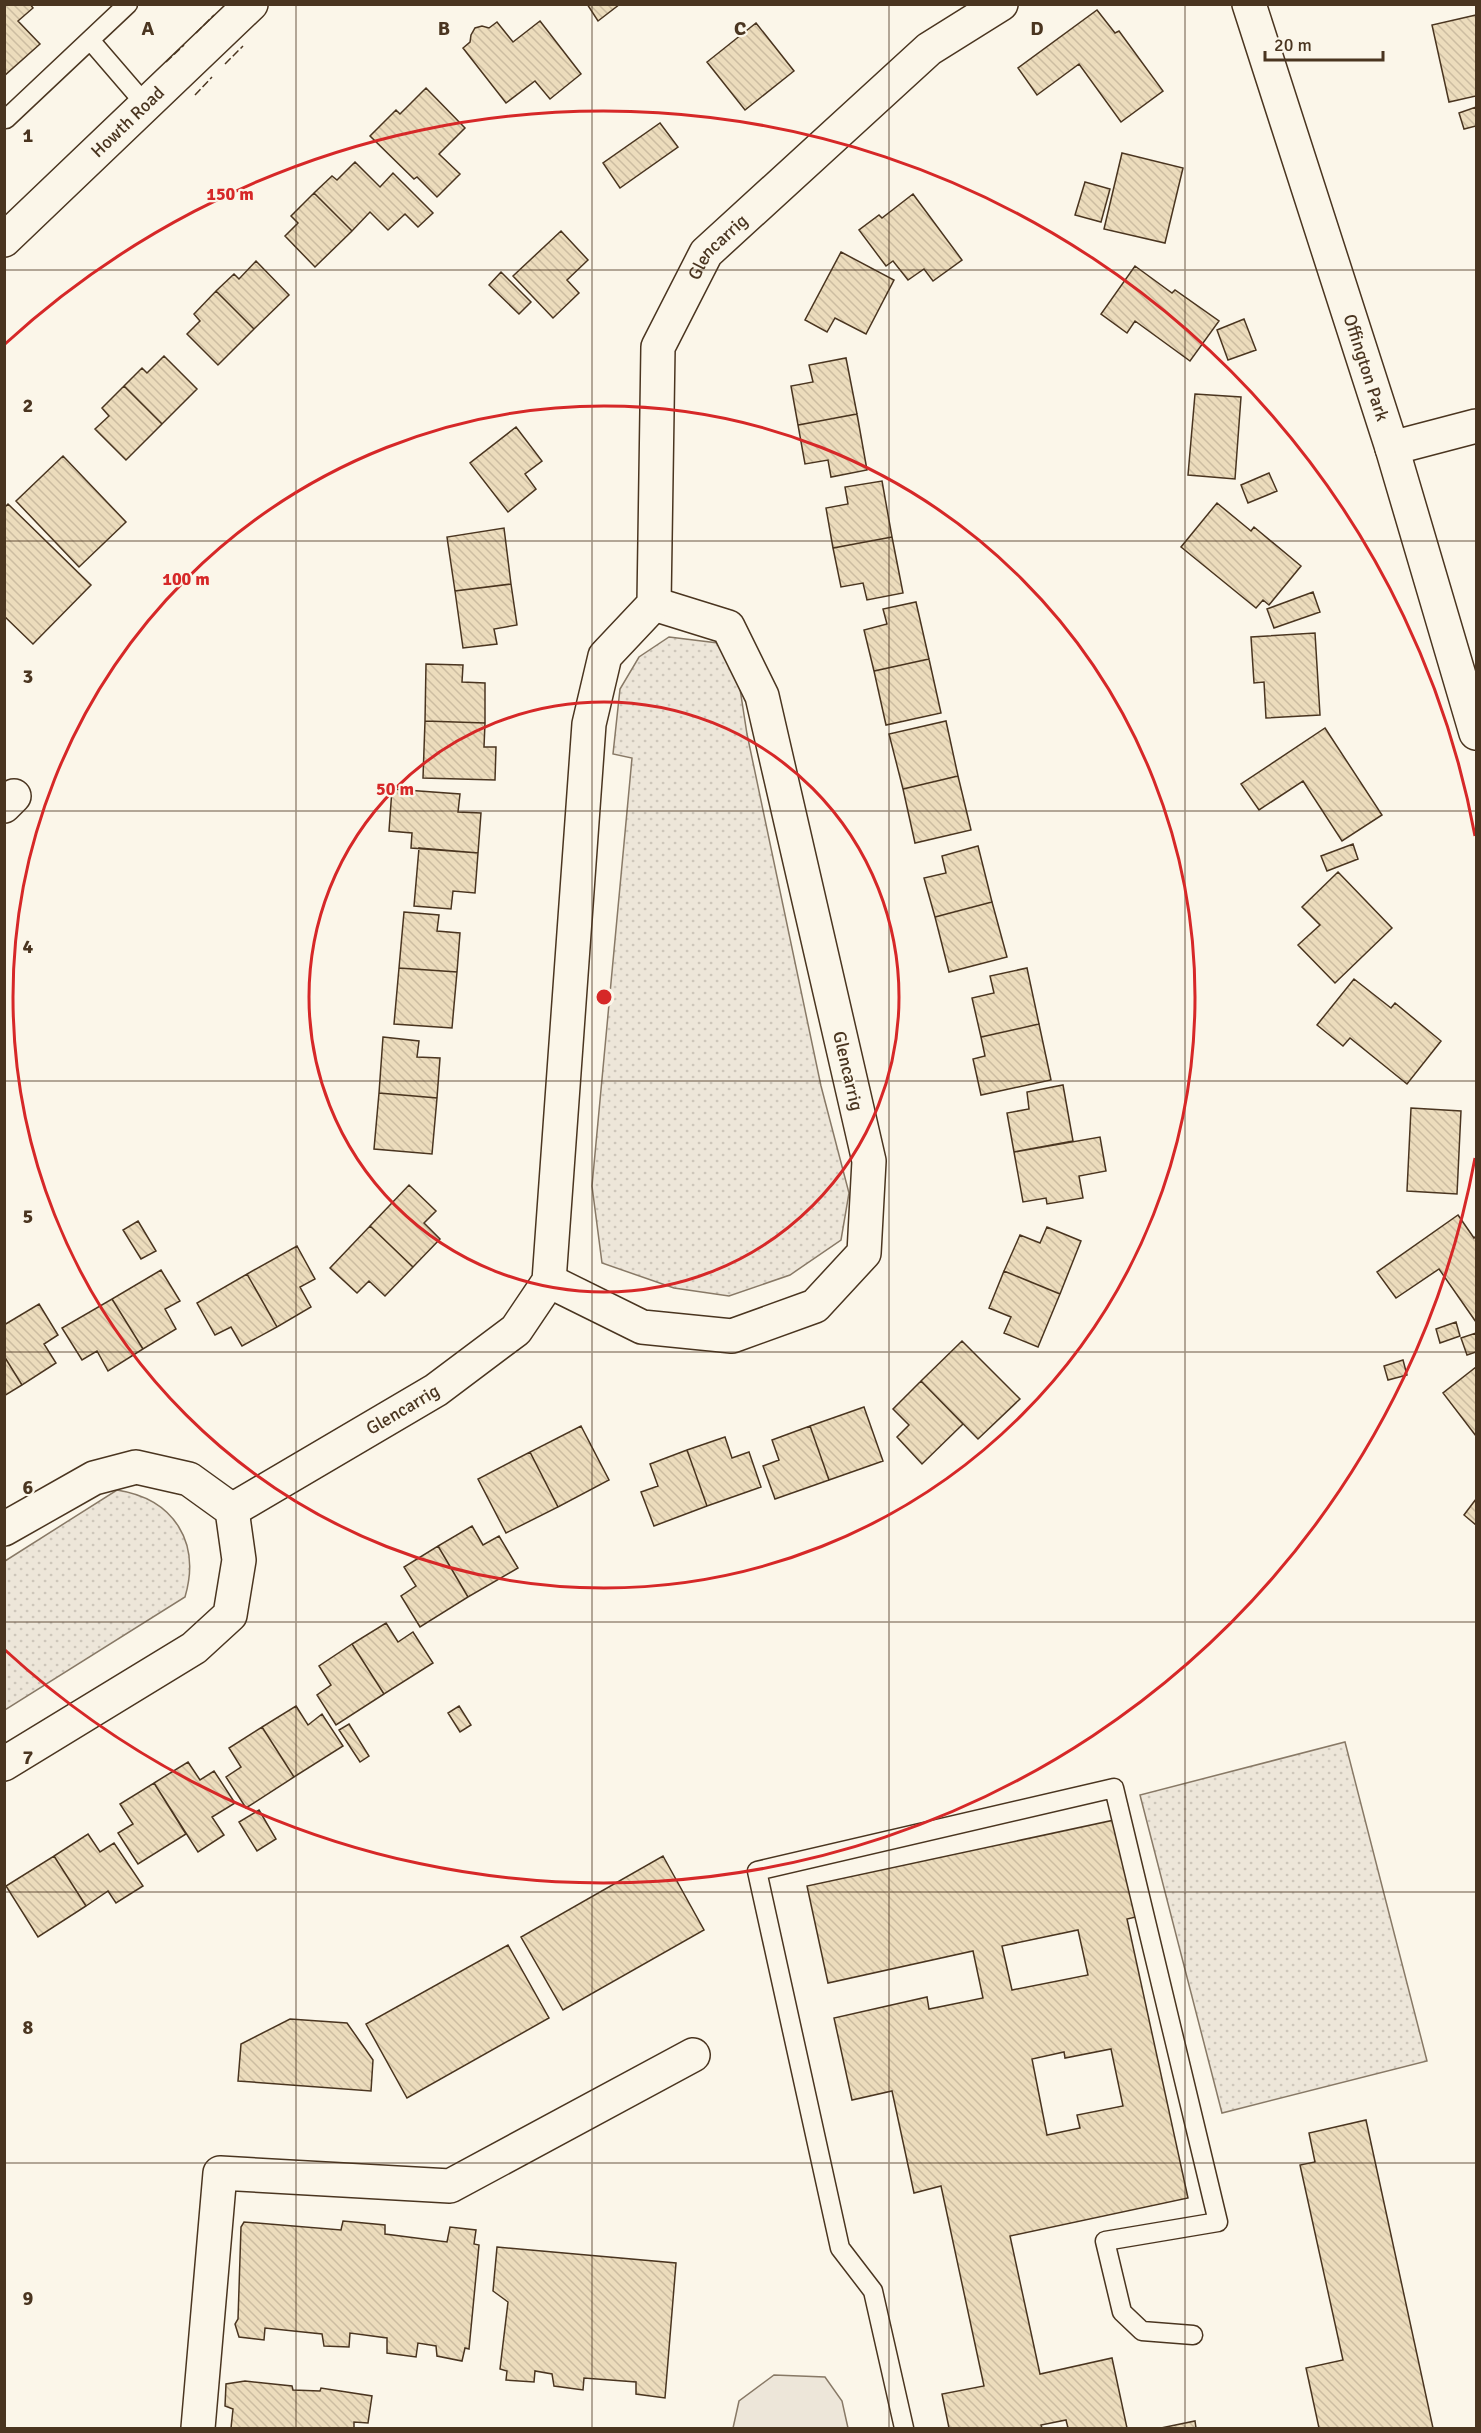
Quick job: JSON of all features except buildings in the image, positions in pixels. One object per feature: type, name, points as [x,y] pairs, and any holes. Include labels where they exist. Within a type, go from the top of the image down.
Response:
[{"type":"street","name":"Howth Road","points":[[4,240],[251,4]]},
{"type":"street","name":"Glencarrig","points":[[232,1510],[436,1390],[516,1330],[549,1281],[589,724],[605,656],[654,604],[658,347],[706,253],[929,50],[1001,4]]},
{"type":"street","name":"Offington Park","points":[[1249,4],[1392,447],[1476,734]]},
{"type":"street","points":[[1392,447],[1476,426]]},
{"type":"street","name":"Glencarrig","points":[[549,1281],[642,1328],[732,1336],[815,1306],[864,1253],[868,1161],[762,696],[728,627],[654,604]]},
{"type":"street","points":[[4,1529],[94,1478],[136,1467],[189,1479],[232,1510],[239,1560],[230,1615],[194,1648],[4,1764]]},
{"type":"street","points":[[198,2428],[220,2173],[450,2186],[693,2055]]},
{"type":"lane","points":[[6,119],[128,4]]},
{"type":"lane","points":[[90,40],[146,105]]},
{"type":"lane","points":[[904,2428],[873,2291],[840,2248],[757,1870],[1114,1788],[1218,2222],[1105,2241],[1122,2312],[1142,2331],[1193,2335]]},
{"type":"shaded area","points":[[669,637],[718,643],[736,663],[747,734],[821,1086],[849,1193],[841,1240],[790,1275],[729,1296],[674,1288],[602,1263],[592,1186],[632,758],[613,754],[620,689],[639,657]]},
{"type":"shaded area","points":[[117,1490],[137,1495],[154,1503],[168,1513],[178,1526],[186,1541],[189,1558],[189,1577],[185,1597],[5,1710],[5,1561]]},
{"type":"shaded area","points":[[1345,1742],[1427,2061],[1222,2113],[1140,1795]]},
{"type":"shaded area","points":[[774,2375],[825,2377],[842,2401],[848,2428],[733,2428],[739,2401]]},
{"type":"fence","points":[[196,33],[214,15]]},
{"type":"fence","points":[[166,62],[184,45]]},
{"type":"fence","points":[[225,64],[243,46]]},
{"type":"fence","points":[[195,95],[212,77]]}]
